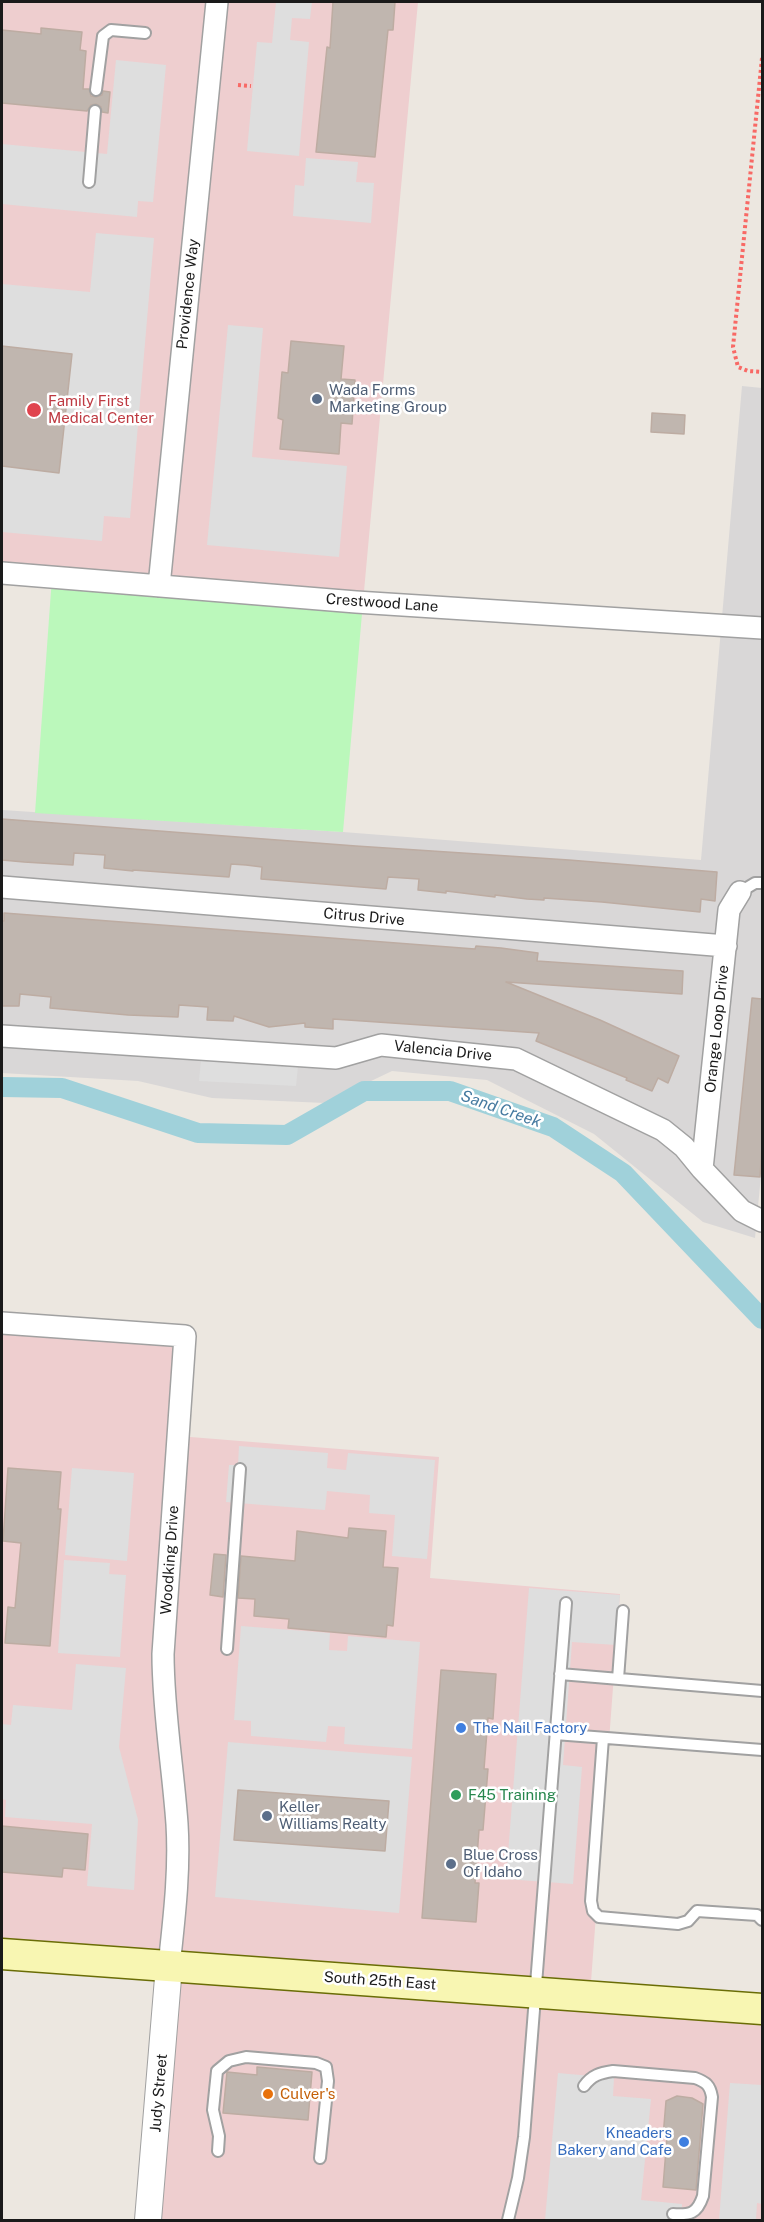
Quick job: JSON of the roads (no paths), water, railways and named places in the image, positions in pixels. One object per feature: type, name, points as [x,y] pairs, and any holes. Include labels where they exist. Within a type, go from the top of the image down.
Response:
[{"type":"main road","name":"South 25th East","points":[[2,1954],[761,2008]]},
{"type":"street","name":"Providence Way","points":[[159,586],[217,2]]},
{"type":"street","name":"Crestwood Lane","points":[[2,573],[356,602],[762,628]]},
{"type":"street","name":"Citrus Drive","points":[[2,887],[726,946]]},
{"type":"street","name":"Orange Loop Drive","points":[[702,1169],[729,910],[740,892]]},
{"type":"street","name":"Valencia Drive","points":[[2,1036],[336,1059],[381,1045],[516,1059],[663,1130],[684,1147],[742,1211],[762,1221]]},
{"type":"street","name":"Woodking Drive","points":[[2,1323],[185,1336],[163,1654],[163,1694],[177,1825],[178,1874],[169,1966]]},
{"type":"street","name":"Judy Street","points":[[148,2220],[169,1966]]},
{"type":"lane","points":[[96,90],[103,36],[111,30],[145,33]]},
{"type":"lane","points":[[89,182],[94,111]]},
{"type":"lane","points":[[740,892],[755,883],[762,883]]},
{"type":"lane","points":[[227,1649],[240,1469]]},
{"type":"lane","points":[[508,2220],[518,2178],[524,2137],[566,1603]]},
{"type":"lane","points":[[618,1679],[623,1611]]},
{"type":"lane","points":[[560,1674],[762,1690]]},
{"type":"lane","points":[[555,1734],[762,1750]]},
{"type":"lane","points":[[603,1738],[591,1900],[593,1911],[599,1917],[678,1924],[688,1921],[697,1911],[760,1917]]},
{"type":"lane","points":[[218,2151],[219,2136],[213,2110],[217,2071],[229,2061],[246,2057],[316,2063],[326,2067],[328,2081],[320,2158]]},
{"type":"lane","points":[[584,2086],[590,2078],[600,2073],[613,2071],[695,2078],[705,2081],[711,2089],[703,2196],[700,2207],[687,2215],[673,2214]]},
{"type":"waterway","name":"Sand Creek","points":[[2,1087],[62,1088],[198,1133],[287,1135],[364,1091],[450,1091],[553,1127],[623,1173],[762,1319]]},
{"type":"place","name":"Wada Forms Marketing Group","points":[[317,399]]},
{"type":"place","name":"Family First Medical Center","points":[[34,410]]},
{"type":"place","name":"The Nail Factory","points":[[461,1728]]},
{"type":"place","name":"F45 Training","points":[[456,1795]]},
{"type":"place","name":"Keller Williams Realty","points":[[267,1816]]},
{"type":"place","name":"Blue Cross Of Idaho","points":[[451,1864]]},
{"type":"place","name":"Culver's","points":[[268,2094]]},
{"type":"place","name":"Kneaders Bakery and Cafe","points":[[684,2142]]}]
